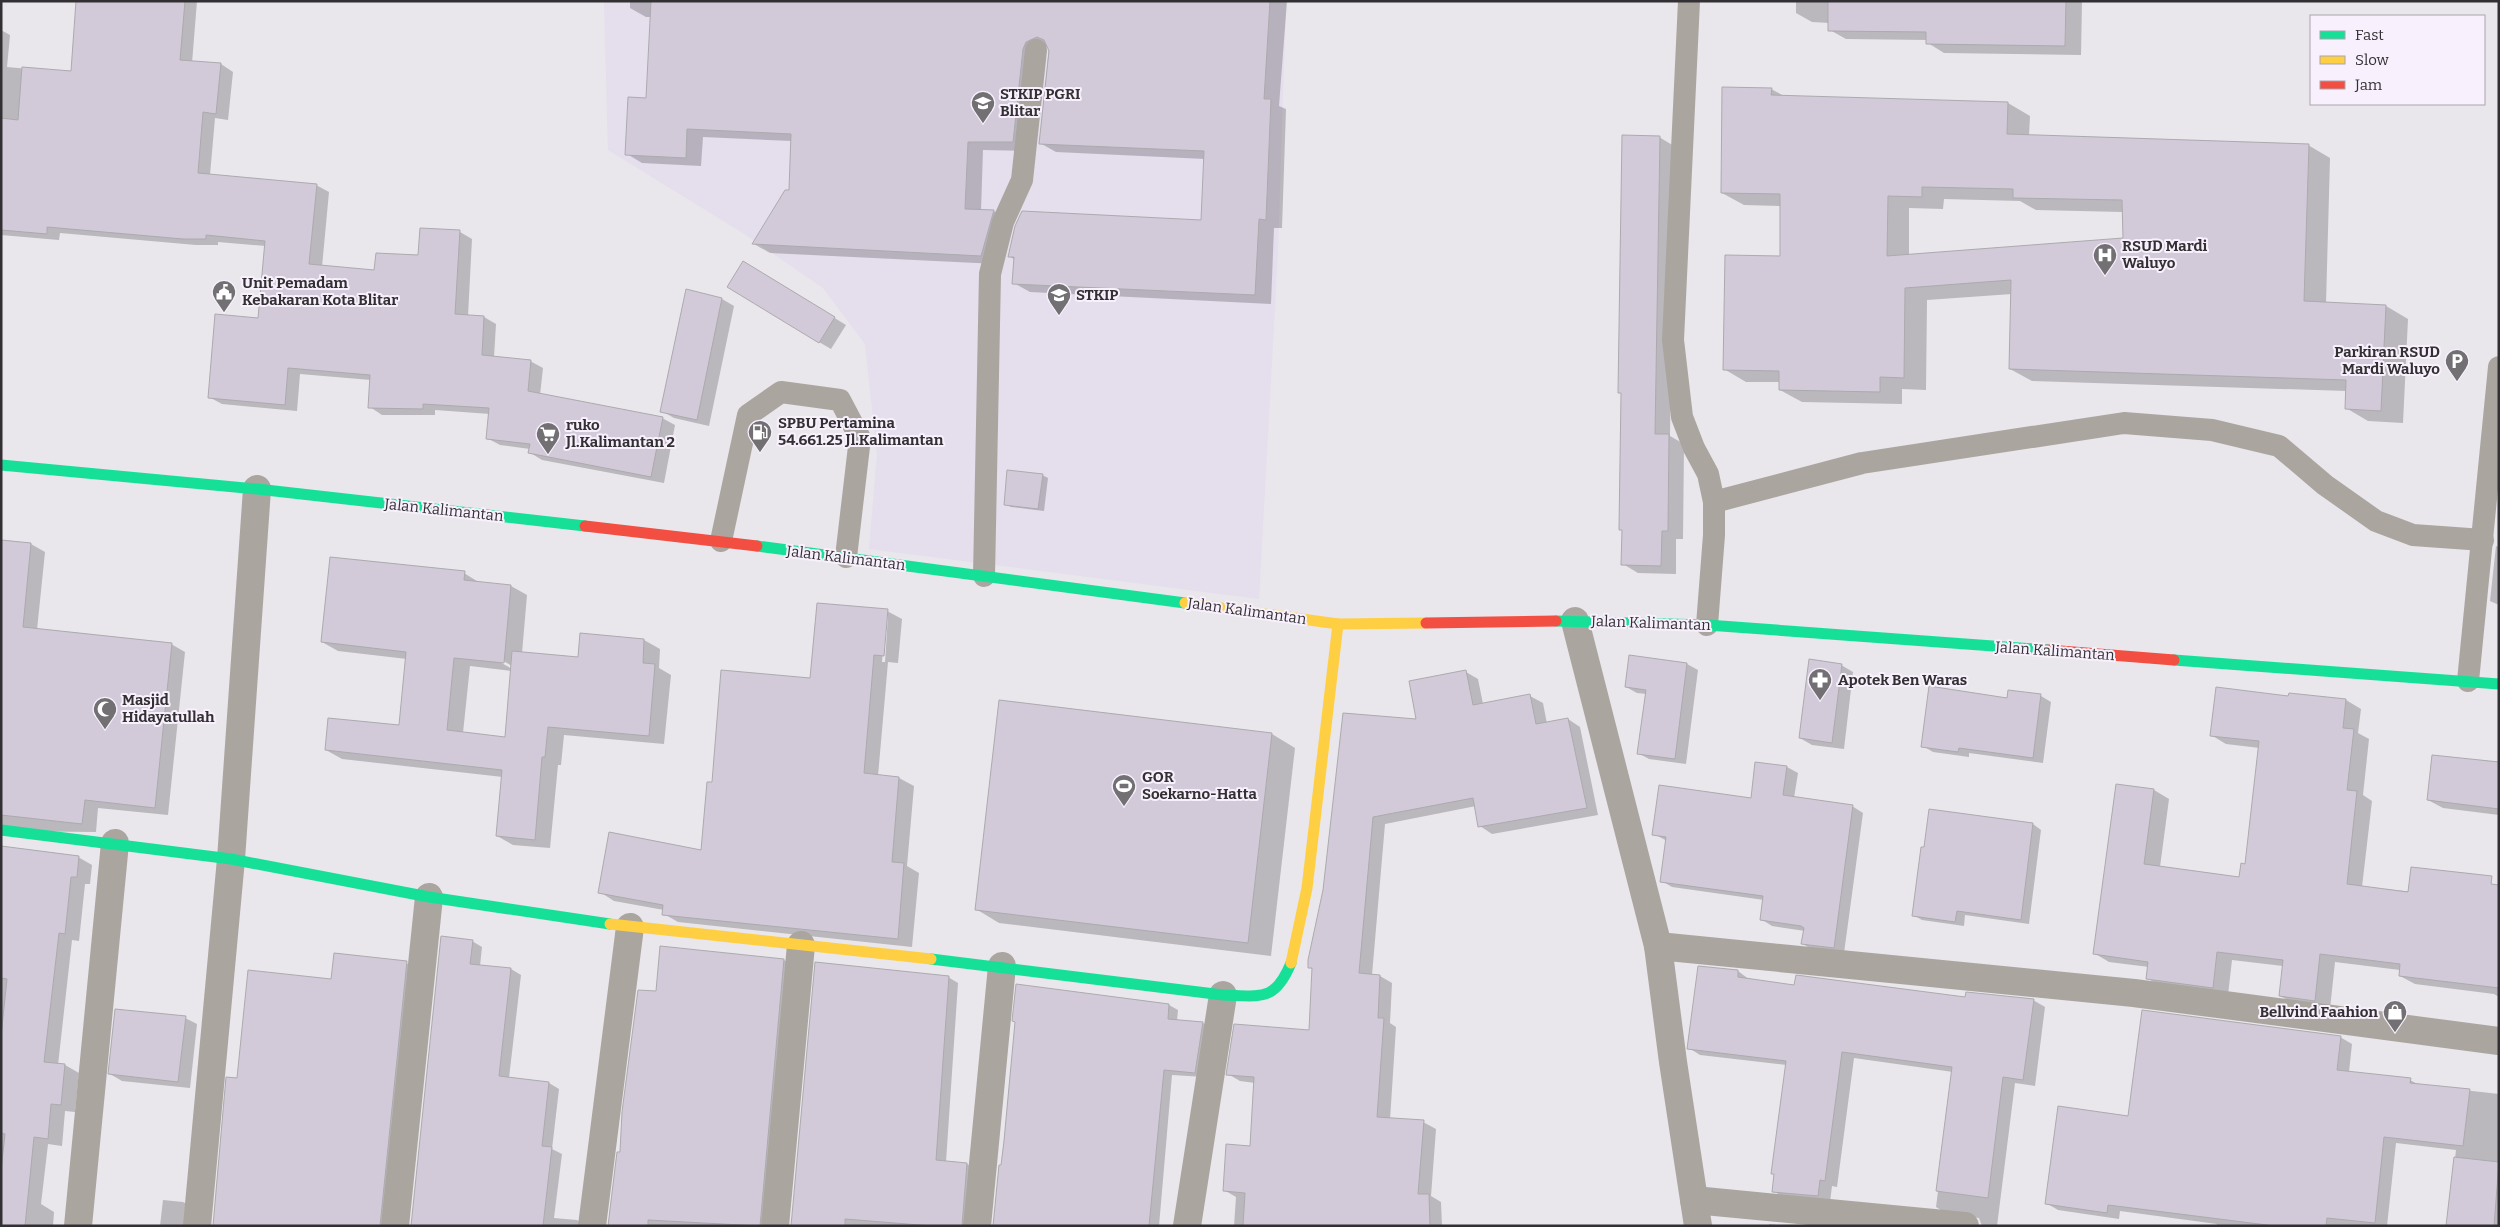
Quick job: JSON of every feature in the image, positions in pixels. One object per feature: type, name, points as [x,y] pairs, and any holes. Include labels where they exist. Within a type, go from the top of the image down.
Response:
[{"type":"main road","name":"Jalan Kalimantan","points":[[1,465],[257,489],[720,541],[1338,624],[1575,621],[1707,625],[2499,684]]},
{"type":"main road","points":[[1,830],[231,859],[429,897],[630,926],[1002,966],[1223,995],[1253,996],[1270,993],[1282,982],[1293,957],[1308,888],[1338,624]]},
{"type":"street","points":[[197,1226],[231,859],[257,489]]},
{"type":"street","points":[[1575,621],[1658,946],[1696,1213],[1965,1226]]},
{"type":"street","points":[[78,1226],[115,843]]},
{"type":"street","points":[[395,1226],[429,897]]},
{"type":"street","points":[[592,1226],[630,926]]},
{"type":"street","points":[[775,1226],[801,944]]},
{"type":"street","points":[[1658,946],[2134,993],[2499,1041]]},
{"type":"street","points":[[977,1226],[1002,966]]},
{"type":"street","points":[[1187,1226],[1223,995]]},
{"type":"lane","points":[[1689,1],[1673,340],[1682,417],[1694,448],[1708,474],[1714,502],[1714,535],[1707,625]]},
{"type":"lane","points":[[984,576],[990,274],[1003,222],[1022,180],[1036,50]]},
{"type":"lane","points":[[2468,681],[2499,367]]},
{"type":"lane","points":[[720,541],[748,415],[781,392],[840,400],[860,438],[846,557]]},
{"type":"lane","points":[[1714,502],[1862,463],[2124,423],[2212,430],[2279,446],[2325,486],[2376,521],[2413,535],[2483,540]]},
{"type":"shaded area","name":"STKIP","points":[[604,1],[1286,1],[1278,251],[1259,599],[869,549],[877,455],[865,344],[823,288],[746,235],[608,150]]},
{"type":"building","points":[[76,1],[185,1],[180,60],[221,63],[216,114],[203,112],[198,173],[317,184],[309,264],[374,270],[376,253],[418,255],[420,228],[460,230],[455,314],[484,316],[482,355],[531,360],[528,391],[663,417],[651,477],[528,453],[530,444],[486,439],[489,408],[423,404],[423,409],[368,408],[370,375],[288,368],[285,405],[208,398],[215,314],[258,318],[265,241],[206,235],[206,239],[183,239],[47,227],[47,234],[1,230],[1,118],[18,120],[22,67],[71,71]]},
{"type":"building","points":[[651,1],[1270,1],[1264,99],[1271,99],[1266,220],[1259,219],[1255,295],[1012,284],[1014,257],[1008,257],[1015,226],[1022,211],[1201,220],[1204,151],[1039,144],[1049,51],[1044,40],[1037,37],[1026,42],[1023,49],[1013,142],[968,142],[965,209],[994,210],[981,256],[752,244],[785,190],[789,190],[791,134],[687,129],[686,158],[625,155],[628,97],[646,98]]},
{"type":"building","points":[[1828,1],[2066,1],[2065,46],[1926,44],[1926,32],[1828,31]]},
{"type":"building","points":[[1722,87],[1772,88],[1771,95],[2008,102],[2007,134],[2309,144],[2304,301],[2386,305],[2381,411],[2345,409],[2346,380],[2009,369],[2011,280],[1905,288],[1904,378],[1880,377],[1880,392],[1779,390],[1779,371],[1723,370],[1725,255],[1780,256],[1780,194],[1721,193]],"holes":[[[1922,187],[2013,189],[2013,198],[2122,200],[2123,238],[1887,256],[1888,196],[1922,197]]]},
{"type":"building","points":[[1622,135],[1660,136],[1655,434],[1669,434],[1668,531],[1662,531],[1661,566],[1621,565],[1622,530],[1619,530],[1621,393],[1618,393]]},
{"type":"building","points":[[743,261],[835,317],[819,343],[727,287]]},
{"type":"building","points":[[686,289],[722,298],[697,420],[660,412]]},
{"type":"building","points":[[1007,470],[1043,474],[1038,509],[1004,505]]},
{"type":"building","points":[[1,540],[31,543],[23,627],[172,643],[155,808],[85,800],[82,824],[1,815]]},
{"type":"building","points":[[330,557],[465,571],[464,580],[511,585],[504,663],[454,658],[447,730],[505,737],[512,651],[578,657],[580,633],[644,639],[643,663],[655,664],[649,736],[548,727],[545,757],[542,757],[535,840],[496,836],[502,770],[325,750],[328,718],[399,725],[406,652],[321,642]]},
{"type":"building","points":[[817,603],[888,609],[884,656],[874,655],[864,773],[899,777],[892,862],[904,863],[898,939],[662,915],[663,905],[598,893],[609,832],[701,850],[707,782],[712,782],[721,670],[810,678]]},
{"type":"building","points":[[1629,655],[1687,663],[1675,759],[1637,754],[1646,690],[1625,687]]},
{"type":"building","name":"Apotek Ben Waras","points":[[1809,659],[1842,664],[1832,743],[1799,738]]},
{"type":"building","points":[[1466,670],[1473,705],[1530,694],[1536,724],[1568,718],[1587,808],[1478,827],[1473,798],[1373,817],[1359,973],[1380,975],[1378,1018],[1384,1018],[1377,1117],[1424,1120],[1418,1194],[1429,1194],[1430,1226],[1243,1226],[1245,1193],[1223,1191],[1226,1144],[1250,1146],[1254,1077],[1226,1075],[1234,1024],[1309,1030],[1312,968],[1308,968],[1308,960],[1323,890],[1343,713],[1416,719],[1409,681]]},
{"type":"building","points":[[1929,686],[2007,698],[2008,690],[2041,694],[2033,758],[1959,748],[1958,752],[1921,747]]},
{"type":"building","points":[[2216,687],[2288,696],[2289,693],[2346,699],[2343,728],[2354,729],[2347,790],[2357,791],[2347,884],[2408,892],[2411,867],[2492,876],[2491,884],[2499,885],[2499,988],[2399,976],[2400,964],[2320,954],[2315,1001],[2279,996],[2283,960],[2217,952],[2213,988],[2146,979],[2148,962],[2093,954],[2116,784],[2154,789],[2144,864],[2239,877],[2241,863],[2245,864],[2259,741],[2210,736]]},
{"type":"building","points":[[999,700],[1272,733],[1248,943],[975,910]]},
{"type":"building","points":[[2432,755],[2499,762],[2499,809],[2427,800]]},
{"type":"building","points":[[1755,762],[1787,766],[1783,795],[1853,805],[1834,948],[1801,944],[1804,928],[1801,926],[1760,920],[1763,896],[1660,882],[1666,837],[1652,835],[1659,785],[1751,798]]},
{"type":"building","points":[[1929,809],[2033,823],[2021,920],[1957,911],[1955,922],[1912,916],[1921,847],[1924,847]]},
{"type":"building","points":[[1,846],[79,856],[77,877],[71,877],[65,934],[59,933],[44,1062],[65,1064],[61,1105],[51,1104],[48,1139],[34,1137],[25,1226],[1,1226],[1,1170],[5,1134],[1,1133],[1,1036],[7,979],[1,978]]},
{"type":"building","points":[[441,936],[473,940],[470,964],[511,968],[499,1076],[549,1082],[542,1146],[552,1147],[543,1226],[411,1226]]},
{"type":"building","points":[[660,946],[784,959],[760,1226],[648,1220],[648,1226],[608,1226],[617,1152],[620,1152],[622,1112],[638,990],[656,991]]},
{"type":"building","points":[[334,953],[407,961],[380,1226],[213,1226],[226,1077],[237,1078],[248,970],[331,979]]},
{"type":"building","points":[[815,962],[949,976],[936,1160],[967,1163],[962,1226],[932,1226],[845,1219],[845,1226],[791,1226]]},
{"type":"building","points":[[1698,966],[1738,970],[1738,977],[1794,985],[1796,975],[1965,997],[1966,992],[2034,999],[2023,1080],[2003,1077],[1988,1198],[1936,1191],[1952,1067],[1842,1052],[1825,1181],[1820,1180],[1818,1196],[1772,1192],[1774,1174],[1771,1174],[1786,1061],[1687,1049]]},
{"type":"building","points":[[1016,984],[1169,1004],[1168,1019],[1203,1022],[1195,1073],[1164,1070],[1149,1226],[993,1226],[999,1165],[1001,1165],[1004,1141],[1015,1022],[1012,1021]]},
{"type":"building","points":[[115,1009],[186,1016],[178,1082],[108,1074]]},
{"type":"building","points":[[2142,1010],[2341,1036],[2337,1070],[2411,1078],[2410,1083],[2470,1089],[2463,1146],[2384,1137],[2375,1223],[2327,1218],[2326,1226],[2275,1226],[2108,1205],[2107,1213],[2045,1204],[2058,1106],[2128,1116]]},
{"type":"building","points":[[2454,1157],[2499,1162],[2494,1226],[2446,1226]]},
{"type":"traffic: fast","points":[[1,465],[257,489],[585,526]]},
{"type":"traffic: fast","points":[[757,546],[1185,603]]},
{"type":"traffic: fast","points":[[1556,621],[1707,625],[2048,650]]},
{"type":"traffic: fast","points":[[2174,660],[2499,684]]},
{"type":"traffic: fast","points":[[1,830],[231,859],[429,897],[610,924]]},
{"type":"traffic: fast","points":[[931,959],[1223,995],[1247,996],[1257,996],[1272,991],[1279,985],[1291,963]]},
{"type":"traffic: slow","points":[[1185,603],[1338,624],[1426,623]]},
{"type":"traffic: slow","points":[[1291,963],[1307,888],[1338,624]]},
{"type":"traffic: slow","points":[[610,924],[931,959]]},
{"type":"traffic: jam","points":[[585,526],[757,546]]},
{"type":"traffic: jam","points":[[1426,623],[1556,621]]},
{"type":"traffic: jam","points":[[2048,650],[2174,660]]},
{"type":"place","name":"STKIP PGRI Blitar","points":[[983,124]]},
{"type":"place","name":"RSUD Mardi Waluyo","points":[[2105,276]]},
{"type":"place","name":"Unit Pemadam Kebakaran Kota Blitar","points":[[224,313]]},
{"type":"place","name":"STKIP","points":[[1059,316]]},
{"type":"place","name":"Parkiran RSUD Mardi Waluyo","points":[[2457,382]]},
{"type":"place","name":"SPBU Pertamina 54.661.25 Jl.Kalimantan","points":[[760,453]]},
{"type":"place","name":"ruko Jl.Kalimantan 2","points":[[548,455]]},
{"type":"place","name":"Apotek Ben Waras","points":[[1820,701]]},
{"type":"place","name":"Masjid Hidayatullah","points":[[105,730]]},
{"type":"place","name":"GOR Soekarno-Hatta","points":[[1124,807]]},
{"type":"place","name":"Bellvind Faahion","points":[[2395,1033]]}]
